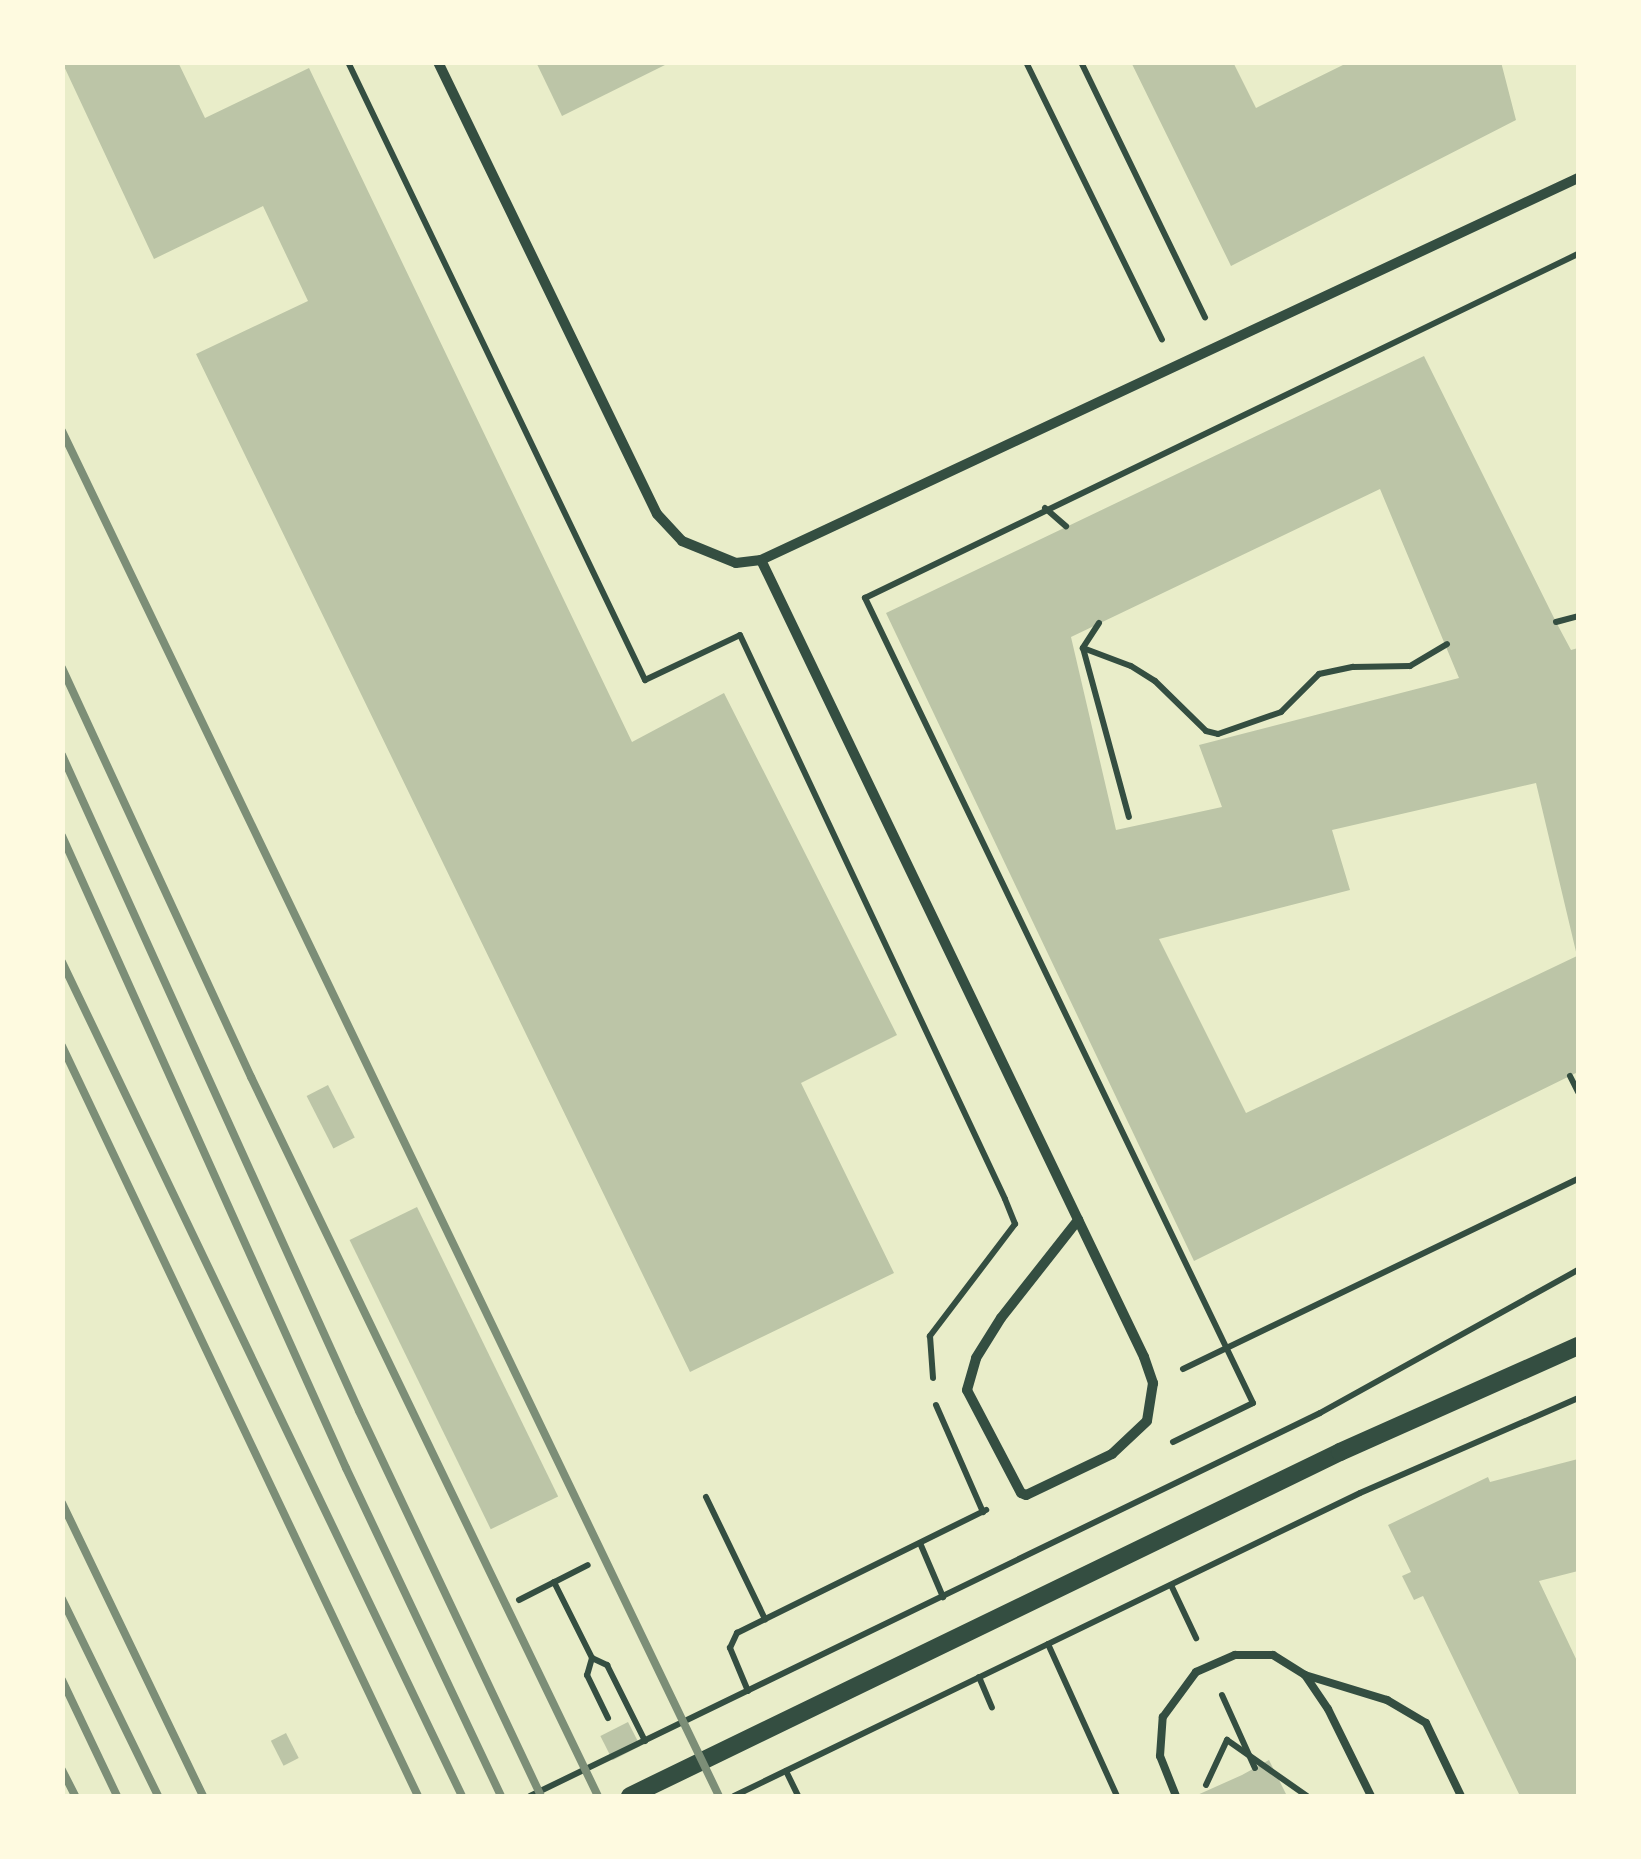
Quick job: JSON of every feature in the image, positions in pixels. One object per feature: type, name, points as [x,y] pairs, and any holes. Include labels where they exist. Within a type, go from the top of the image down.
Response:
[{"type":"street","points":[[438,62],[657,514],[682,541],[714,557],[736,562],[761,560],[1578,178]]},
{"type":"street","points":[[761,560],[1078,1220],[1153,1383],[1147,1421],[1112,1454],[1020,1494],[967,1390],[976,1358],[1001,1318],[1078,1220]]},
{"type":"street","points":[[630,1796],[1340,1452],[1578,1346]]},
{"type":"lane","points":[[1176,1796],[1160,1756],[1164,1717],[1196,1672],[1235,1655],[1273,1655],[1305,1675],[1387,1700],[1426,1723],[1462,1796]]},
{"type":"lane","points":[[1305,1675],[1328,1709],[1371,1796]]},
{"type":"path","points":[[348,62],[645,680],[740,635],[1016,1224],[930,1336],[937,1414],[983,1512]]},
{"type":"path","points":[[1026,62],[1174,364]]},
{"type":"path","points":[[1081,62],[1199,307],[1221,342]]},
{"type":"path","points":[[1168,1444],[1252,1403],[865,598],[1578,254]]},
{"type":"path","points":[[1045,508],[1066,526]]},
{"type":"path","points":[[1556,622],[1578,616]]},
{"type":"path","points":[[1099,623],[1083,648],[1129,817]]},
{"type":"path","points":[[1083,648],[1131,666],[1155,681],[1206,731],[1218,734],[1281,712],[1319,674],[1352,667],[1410,666],[1447,644]]},
{"type":"path","points":[[1570,1076],[1578,1092]]},
{"type":"path","points":[[1153,1383],[1578,1179]]},
{"type":"path","points":[[530,1796],[1320,1413],[1578,1270]]},
{"type":"path","points":[[734,1796],[1360,1493],[1578,1398]]},
{"type":"path","points":[[732,1654],[732,1636],[1020,1494]]},
{"type":"path","points":[[706,1496],[765,1619]]},
{"type":"path","points":[[518,1600],[588,1566]]},
{"type":"path","points":[[554,1582],[592,1658],[607,1665],[645,1741]]},
{"type":"path","points":[[1048,1644],[1118,1796]]},
{"type":"path","points":[[592,1658],[588,1674],[608,1718]]},
{"type":"path","points":[[1202,1793],[1228,1740],[1305,1794]]},
{"type":"building","points":[[62,62],[178,62],[205,118],[309,68],[632,742],[724,693],[897,1035],[801,1083],[894,1273],[690,1372],[196,354],[308,301],[263,206],[154,259]]},
{"type":"building","points":[[536,62],[671,62],[562,116]]},
{"type":"building","points":[[1131,62],[1233,62],[1256,108],[1349,62],[1501,62],[1516,120],[1231,266]]},
{"type":"building","points":[[1424,356],[1556,622],[1571,650],[1578,648],[1578,1072],[1194,1261],[886,613]],"holes":[[[1380,489],[1459,678],[1199,745],[1222,807],[1116,830],[1071,637]],[[1536,783],[1577,956],[1246,1113],[1159,939],[1350,890],[1332,830]]]},
{"type":"building","points":[[328,1085],[355,1138],[333,1148],[307,1096]]},
{"type":"building","points":[[417,1207],[558,1496],[491,1529],[350,1240]]},
{"type":"building","points":[[1578,1459],[1578,1571],[1539,1581],[1578,1663],[1578,1796],[1520,1796],[1423,1596],[1414,1600],[1402,1576],[1411,1572],[1388,1525],[1488,1477],[1490,1482]]},
{"type":"building","points":[[628,1722],[640,1746],[613,1760],[600,1736]]},
{"type":"building","points":[[286,1733],[299,1758],[284,1766],[271,1741]]},
{"type":"building","points":[[1269,1760],[1287,1796],[1195,1796],[1242,1775]]},
{"type":"railway","points":[[62,431],[719,1796]]},
{"type":"railway","points":[[62,668],[251,1077],[598,1796]]},
{"type":"railway","points":[[62,755],[359,1411],[541,1796]]},
{"type":"railway","points":[[62,836],[346,1468],[501,1796]]},
{"type":"railway","points":[[62,962],[462,1796]]},
{"type":"railway","points":[[62,1046],[418,1796]]},
{"type":"railway","points":[[62,1503],[203,1796]]},
{"type":"railway","points":[[62,1599],[158,1796]]},
{"type":"railway","points":[[62,1680],[117,1796]]},
{"type":"railway","points":[[62,1770],[75,1796]]}]
